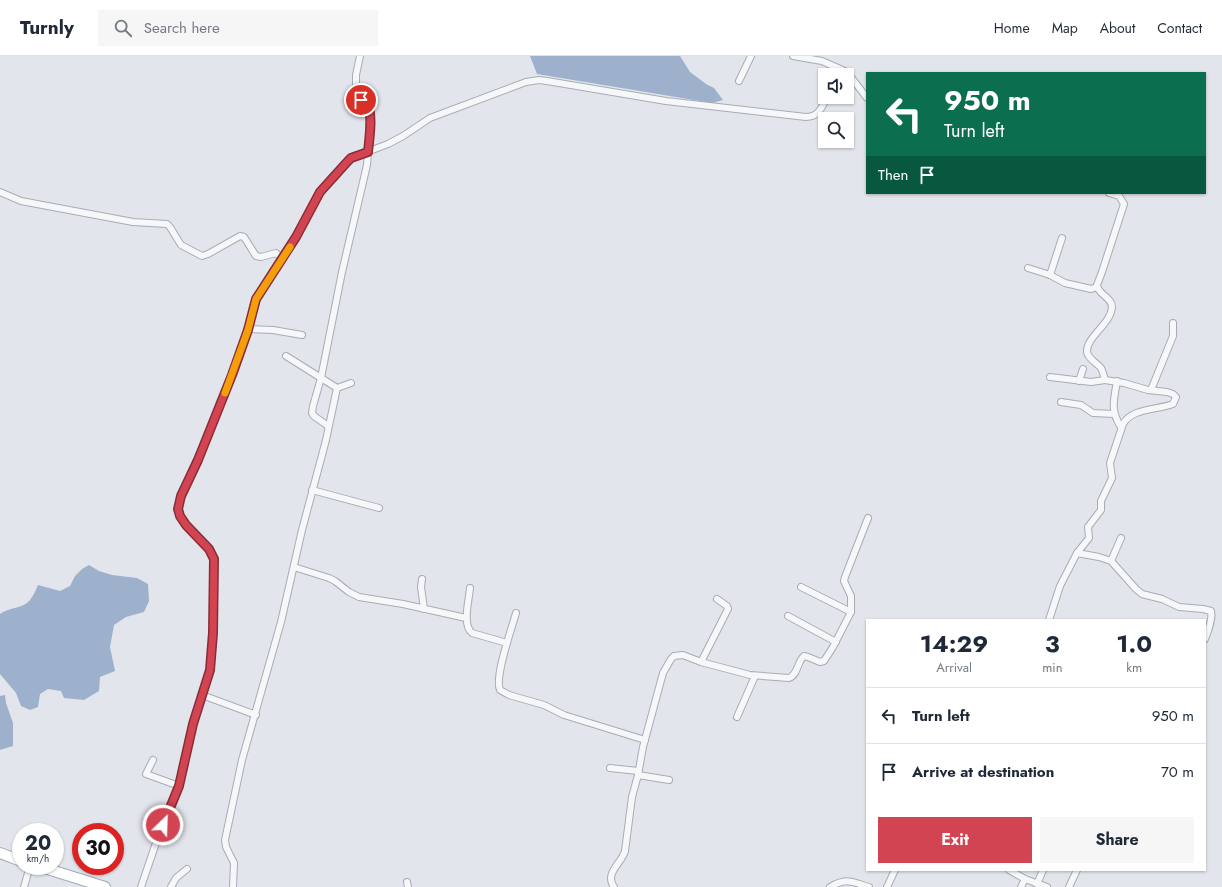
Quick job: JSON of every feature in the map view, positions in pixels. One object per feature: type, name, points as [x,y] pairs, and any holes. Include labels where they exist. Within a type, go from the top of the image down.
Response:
[{"type":"main road","points":[[0,853],[12,858]]},
{"type":"main road","points":[[64,874],[106,887]]},
{"type":"street","points":[[328,426],[315,417],[312,413],[321,378],[342,272],[364,184],[370,123],[369,110],[366,104],[356,93],[356,75],[360,56]]},
{"type":"street","points":[[739,81],[751,56]]},
{"type":"street","points":[[793,56],[822,61],[840,68]]},
{"type":"street","points":[[141,887],[158,837],[179,786],[193,724],[212,660],[214,559],[209,549],[183,520],[179,513],[179,503],[226,389],[248,330],[256,299],[283,259],[320,192],[351,158],[396,140],[430,118],[447,110],[533,81],[547,81],[666,101],[806,117],[819,113],[824,104]]},
{"type":"street","points":[[854,81],[866,97]]},
{"type":"street","points":[[0,192],[21,201],[140,223],[165,224],[170,227],[181,245],[200,255],[208,254],[240,236],[244,237],[256,256],[261,257],[276,253],[283,259]]},
{"type":"street","points":[[1105,380],[1102,369],[1089,358],[1087,353],[1090,343],[1107,320],[1112,308],[1111,302],[1100,292],[1097,287],[1124,204],[1119,196],[1112,194]]},
{"type":"street","points":[[1050,275],[1062,238]]},
{"type":"street","points":[[1028,268],[1050,275],[1065,283],[1091,289],[1097,287]]},
{"type":"street","points":[[1151,390],[1173,336],[1173,323]]},
{"type":"street","points":[[248,330],[273,330],[302,335]]},
{"type":"street","points":[[286,356],[337,388]]},
{"type":"street","points":[[1079,381],[1083,369]]},
{"type":"street","points":[[1050,377],[1091,382],[1105,380],[1173,394],[1175,396],[1174,403],[1169,406],[1135,414],[1126,419],[1121,427],[1110,463],[1112,478],[1101,501],[1101,510],[1088,527],[1089,537],[1077,553],[1060,586],[1050,619]]},
{"type":"street","points":[[1118,382],[1114,398],[1114,414],[1121,427]]},
{"type":"street","points":[[337,388],[351,383]]},
{"type":"street","points":[[233,887],[234,863],[226,847],[226,832],[242,760],[256,715],[281,622],[337,388]]},
{"type":"street","points":[[1061,402],[1081,405],[1093,413],[1114,414]]},
{"type":"street","points":[[312,490],[380,508]]},
{"type":"street","points":[[614,887],[611,881],[612,873],[624,856],[632,797],[645,740],[663,673],[671,659],[674,656],[683,655],[701,662],[755,676],[791,677],[802,657],[808,657],[820,662],[824,660],[836,642],[851,612],[851,596],[844,581],[868,518]]},
{"type":"street","points":[[1111,561],[1121,538]]},
{"type":"street","points":[[1077,553],[1111,561],[1142,594],[1162,599],[1179,606],[1211,611],[1211,620],[1206,636]]},
{"type":"street","points":[[294,568],[329,578],[359,597],[466,618]]},
{"type":"street","points":[[422,579],[421,587],[424,609]]},
{"type":"street","points":[[801,587],[851,612]]},
{"type":"street","points":[[470,588],[466,618],[468,629],[472,633],[507,643]]},
{"type":"street","points":[[701,662],[728,609],[727,606],[717,599]]},
{"type":"street","points":[[516,613],[498,682],[501,691],[544,705],[564,716],[645,740]]},
{"type":"street","points":[[788,616],[836,642]]},
{"type":"street","points":[[737,717],[755,676]]},
{"type":"street","points":[[202,696],[256,715]]},
{"type":"street","points":[[152,760],[146,774],[179,786]]},
{"type":"street","points":[[610,768],[669,780]]},
{"type":"street","points":[[171,887],[176,878],[186,870]]},
{"type":"street","points":[[887,887],[895,871]]},
{"type":"street","points":[[1011,871],[1025,879],[1047,887]]},
{"type":"street","points":[[1037,884],[1043,871]]},
{"type":"street","points":[[1069,887],[1077,871]]},
{"type":"street","points":[[24,887],[27,875]]},
{"type":"street","points":[[1021,887],[1025,879]]},
{"type":"street","points":[[830,887],[844,881],[869,887]]},
{"type":"water","points":[[530,56],[680,56],[690,72],[714,88],[723,100],[712,103],[537,74]]},
{"type":"water","points":[[89,565],[99,571],[112,575],[137,578],[148,584],[149,601],[144,612],[126,617],[114,625],[110,647],[115,671],[100,677],[99,691],[84,700],[64,698],[61,691],[48,689],[40,694],[38,707],[30,710],[21,706],[16,693],[0,674],[0,614],[27,603],[38,585],[60,591],[70,586],[75,576]]},
{"type":"water","points":[[5,695],[6,703],[13,723],[13,746],[0,750],[0,696]]},
{"type":"slow traffic","points":[[225,393],[248,330],[256,299],[290,247]]},
{"type":"route","points":[[163,825],[179,786],[193,724],[212,660],[214,559],[209,549],[186,525],[180,516],[178,509],[179,503],[198,460],[237,362],[248,330],[256,299],[283,259],[320,192],[351,158],[368,152],[370,123],[369,110],[368,106],[361,100]]}]
